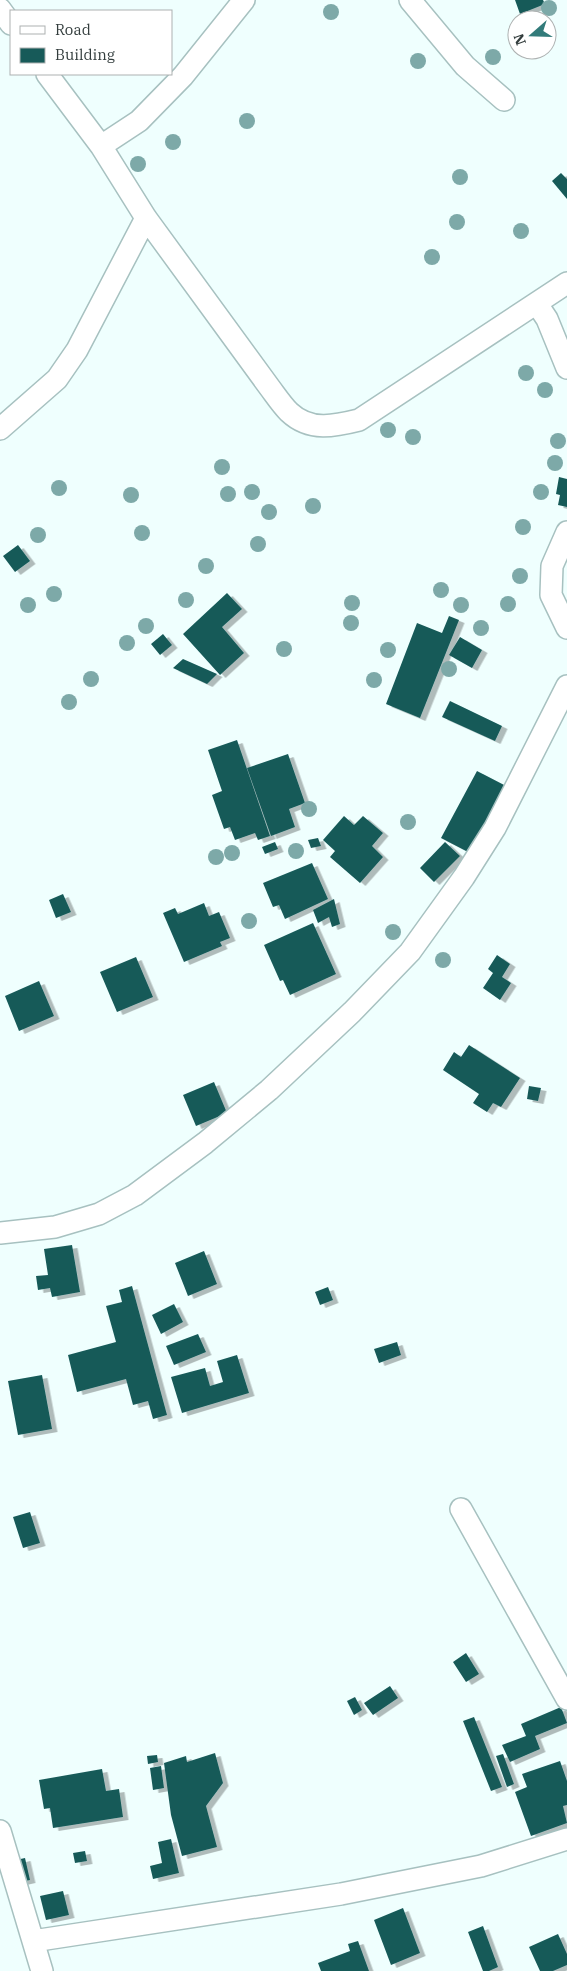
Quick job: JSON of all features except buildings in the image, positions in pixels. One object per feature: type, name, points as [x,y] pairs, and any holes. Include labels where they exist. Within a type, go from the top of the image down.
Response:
[{"type":"street","points":[[101,146],[139,121],[183,76],[244,0]]},
{"type":"street","points":[[410,0],[465,66],[504,100]]},
{"type":"street","points":[[0,8],[10,23]]},
{"type":"street","points":[[48,75],[101,146],[146,218],[289,413],[307,423],[330,427],[359,420],[567,283]]},
{"type":"street","points":[[0,429],[56,379],[77,350],[146,218]]},
{"type":"street","points":[[537,304],[547,319],[567,368]]},
{"type":"street","points":[[567,532],[552,566],[551,595],[567,628]]},
{"type":"street","points":[[0,1233],[55,1227],[100,1214],[136,1195],[205,1143],[269,1090],[352,1012],[410,952],[464,877],[495,828],[567,686]]},
{"type":"street","points":[[461,1509],[567,1699]]},
{"type":"street","points":[[0,1831],[42,1971]]},
{"type":"street","points":[[33,1942],[341,1894],[482,1866],[567,1839]]}]
